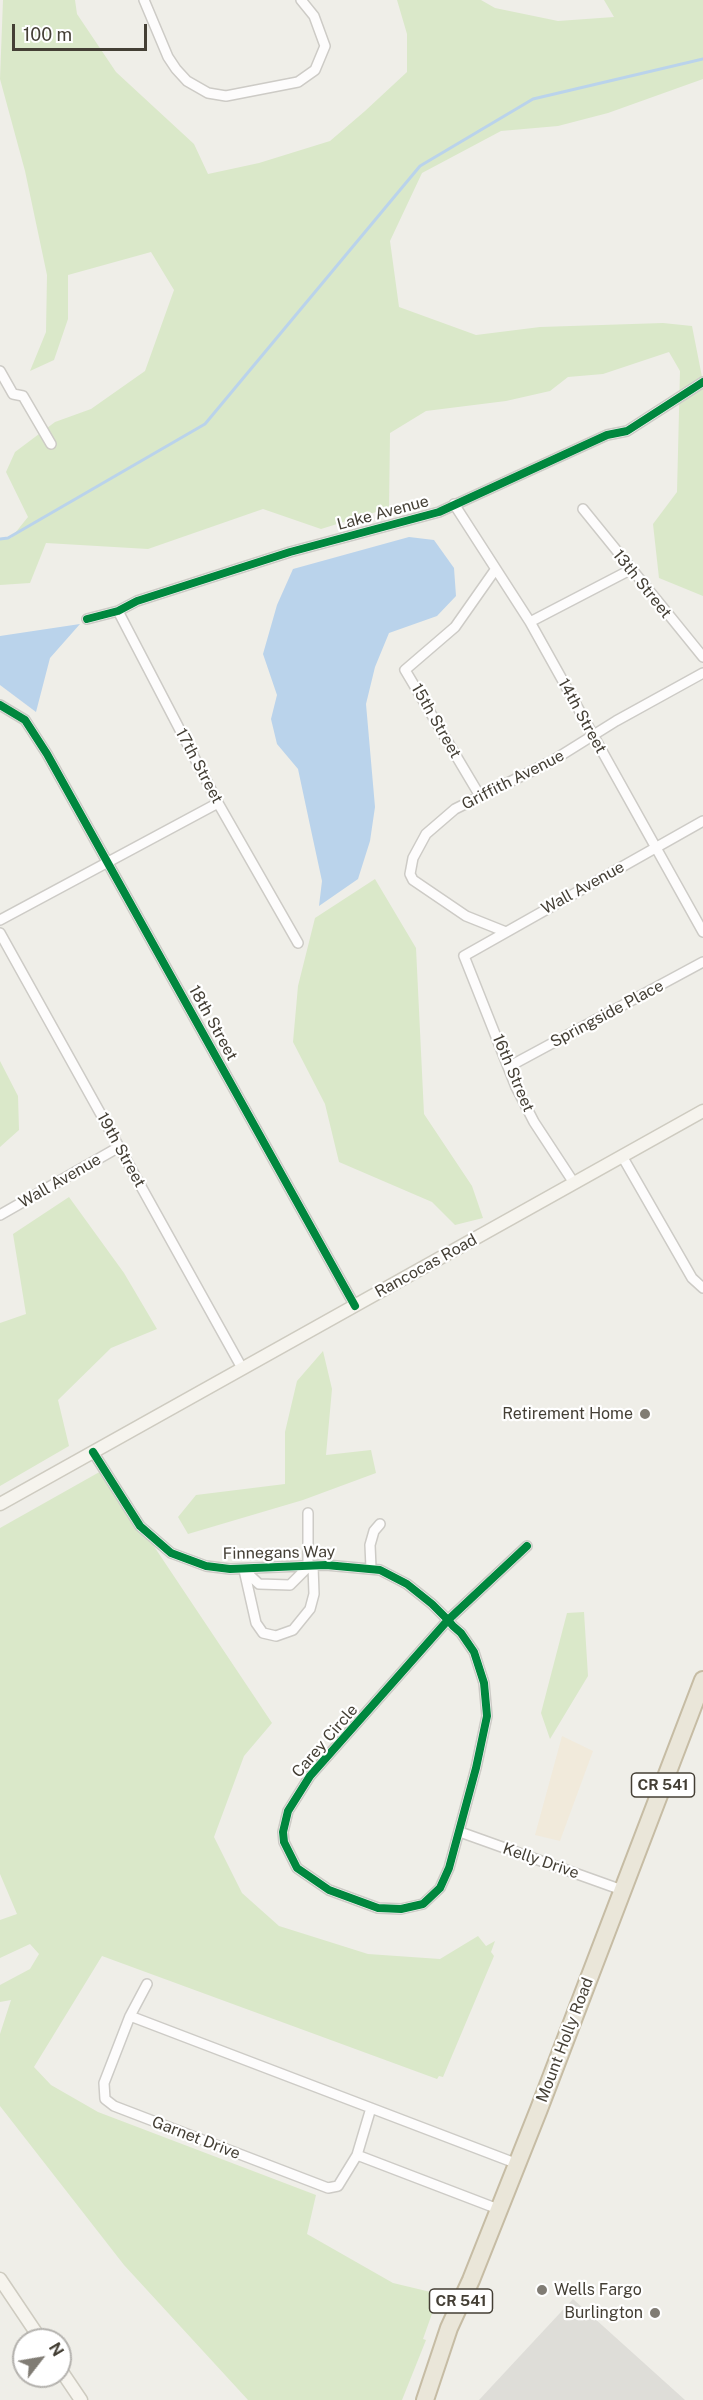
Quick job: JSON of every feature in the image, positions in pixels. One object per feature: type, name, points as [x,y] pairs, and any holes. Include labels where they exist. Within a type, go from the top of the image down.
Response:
[{"type":"highway","name":"Mount Holly Road","points":[[425,2400],[449,2328],[471,2280],[703,1680]]},
{"type":"main road","name":"Rancocas Road","points":[[0,1504],[703,1111]]},
{"type":"main road","points":[[0,2279],[32,2328]]},
{"type":"main road","points":[[72,2387],[81,2400]]},
{"type":"street","points":[[144,0],[168,57],[176,69],[187,81],[208,93],[226,96],[298,82],[315,70],[325,46],[314,16],[301,0]]},
{"type":"street","points":[[0,371],[13,394],[23,396],[51,444]]},
{"type":"street","name":"Lake Avenue","points":[[87,619],[118,611],[137,601],[300,549],[428,516],[607,435],[627,431],[703,382]]},
{"type":"street","name":"14th Street","points":[[454,504],[530,622],[703,932]]},
{"type":"street","name":"13th Street","points":[[583,509],[630,570],[703,657]]},
{"type":"street","name":"15th Street","points":[[480,796],[405,670],[455,627],[495,570]]},
{"type":"street","points":[[530,622],[630,570]]},
{"type":"street","name":"17th Street","points":[[118,611],[218,803],[298,943]]},
{"type":"street","name":"Griffith Avenue","points":[[506,932],[466,916],[424,889],[410,874],[416,850],[432,827],[445,815],[544,765],[703,673]]},
{"type":"street","name":"18th Street","points":[[0,705],[25,720],[47,754],[355,1306]]},
{"type":"street","points":[[0,920],[218,803]]},
{"type":"street","name":"Wall Avenue","points":[[464,956],[703,821]]},
{"type":"street","name":"19th Street","points":[[0,933],[242,1368]]},
{"type":"street","name":"16th Street","points":[[464,956],[510,1066],[516,1087],[534,1122],[574,1183]]},
{"type":"street","name":"Springside Place","points":[[510,1066],[703,962]]},
{"type":"street","name":"Wall Avenue","points":[[0,1215],[119,1147]]},
{"type":"street","points":[[622,1156],[692,1278],[703,1288]]},
{"type":"street","name":"Finnegans Way","points":[[93,1452],[140,1526],[160,1546],[182,1558],[206,1566],[244,1570],[310,1566],[371,1568],[389,1574],[407,1584],[448,1620],[474,1652],[484,1683],[487,1716],[476,1768]]},
{"type":"street","points":[[244,1570],[256,1623],[263,1633],[276,1636],[293,1630],[310,1609],[314,1594],[310,1566],[308,1513]]},
{"type":"street","points":[[371,1568],[370,1545],[374,1531],[380,1524]]},
{"type":"street","name":"Carey Circle","points":[[476,1768],[460,1832],[446,1874],[435,1894],[415,1907],[393,1910],[355,1901],[305,1875],[286,1851],[283,1832],[292,1802],[310,1776],[448,1620],[527,1546]]},
{"type":"street","name":"Finnegans Way","points":[[244,1570],[259,1584],[290,1586],[310,1566]]},
{"type":"street","name":"Kelly Drive","points":[[460,1832],[622,1890]]},
{"type":"street","name":"Garnet Drive","points":[[147,1984],[130,2016],[104,2083],[103,2094],[114,2106],[328,2188],[338,2186],[357,2155],[371,2108]]},
{"type":"street","points":[[130,2016],[516,2163]]},
{"type":"street","points":[[357,2155],[498,2209]]},
{"type":"shaded area","points":[[562,1736],[593,1751],[560,1841],[535,1835]]},
{"type":"shaded area","points":[[573,2299],[685,2400],[479,2400]]},
{"type":"green space","points":[[3,0],[75,0],[77,14],[116,72],[194,144],[208,174],[259,163],[330,141],[365,111],[407,72],[407,34],[397,0],[481,0],[495,8],[558,21],[614,17],[604,0],[703,0],[703,79],[608,113],[558,126],[501,131],[422,173],[390,241],[399,307],[476,335],[540,327],[663,323],[692,326],[703,382],[703,596],[659,578],[653,524],[677,492],[680,371],[669,352],[603,374],[568,377],[550,391],[506,401],[426,411],[390,433],[389,508],[321,529],[263,509],[148,549],[46,543],[30,583],[0,585],[0,539],[11,538],[28,517],[6,472],[15,452],[55,422],[91,409],[145,371],[174,290],[151,252],[68,275],[68,319],[54,360],[30,371],[46,332],[47,275],[25,171],[0,79]]},
{"type":"green space","points":[[375,879],[416,948],[424,1114],[472,1186],[483,1218],[455,1225],[432,1202],[339,1162],[325,1104],[293,1042],[298,986],[315,918]]},
{"type":"green space","points":[[0,1061],[18,1096],[19,1130],[0,1147]]},
{"type":"green space","points":[[69,1197],[124,1273],[157,1329],[111,1348],[58,1400],[69,1446],[0,1486],[0,1323],[26,1314],[13,1234]]},
{"type":"green space","points":[[323,1351],[332,1389],[326,1455],[371,1450],[376,1473],[303,1500],[188,1534],[178,1517],[196,1495],[285,1484],[285,1432],[297,1381]]},
{"type":"green space","points":[[103,1470],[272,1723],[244,1756],[214,1837],[242,1893],[279,1926],[368,1954],[440,1959],[478,1936],[486,1946],[495,1941],[491,1952],[494,1956],[443,2077],[439,2076],[437,2079],[102,1956],[34,2067],[51,2085],[98,2112],[316,2195],[307,2234],[393,2283],[439,2294],[423,2339],[426,2340],[402,2400],[248,2400],[124,2265],[0,2106],[0,2034],[11,2000],[0,2002],[0,1985],[30,1969],[39,1954],[30,1944],[0,1958],[0,1920],[17,1914],[0,1874],[0,1528]]},
{"type":"green space","points":[[584,1612],[588,1676],[550,1739],[541,1713],[567,1613]]},
{"type":"water","points":[[409,537],[434,540],[454,568],[456,596],[437,616],[389,633],[375,667],[366,704],[375,807],[370,841],[358,879],[319,906],[322,881],[298,769],[277,744],[271,719],[277,695],[263,654],[277,605],[293,569]]},
{"type":"water","points":[[80,624],[50,658],[36,712],[0,685],[0,636]]},
{"type":"waterway","points":[[0,539],[8,538],[205,424],[420,166],[533,99],[703,59]]},
{"type":"cycle path","points":[[87,619],[118,611],[137,601],[290,552],[439,512],[607,435],[627,431],[703,382]]},
{"type":"cycle path","points":[[0,705],[25,720],[47,754],[355,1306]]},
{"type":"cycle path","points":[[93,1452],[140,1526],[171,1553],[206,1566],[230,1569],[326,1565],[380,1570],[407,1584],[432,1604],[448,1620],[453,1626],[461,1633],[474,1652],[484,1683],[487,1716],[476,1768],[449,1868],[440,1888],[423,1904],[401,1909],[378,1908],[329,1890],[297,1868],[284,1842],[283,1832],[288,1811],[310,1776],[448,1620],[527,1546]]},
{"type":"place","name":"Retirement Home","points":[[645,1414]]},
{"type":"place","name":"Wells Fargo","points":[[542,2290]]},
{"type":"place","name":"Burlington","points":[[655,2313]]}]
